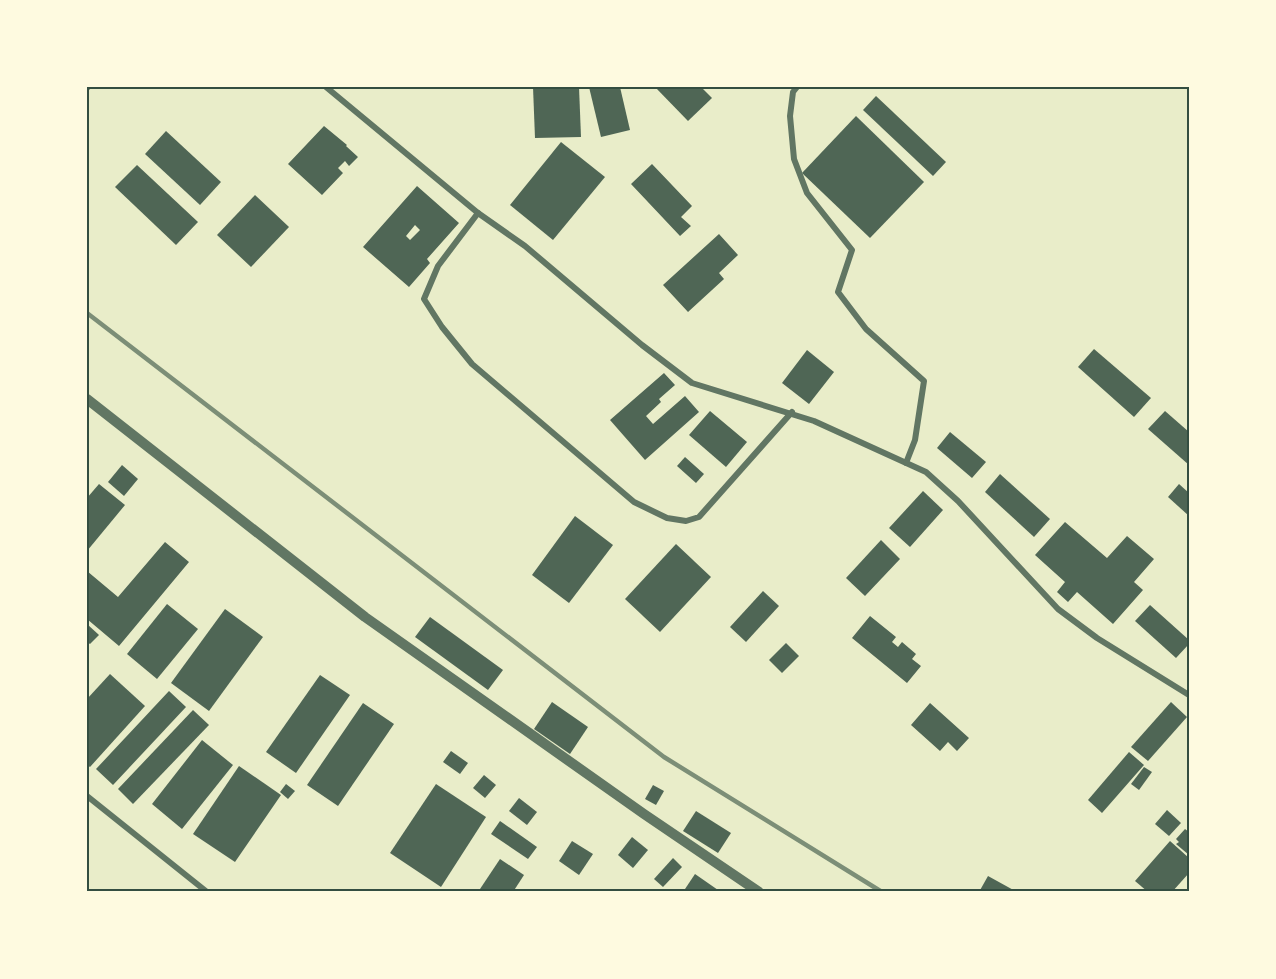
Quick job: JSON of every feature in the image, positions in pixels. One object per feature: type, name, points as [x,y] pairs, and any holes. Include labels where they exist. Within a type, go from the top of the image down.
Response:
[{"type":"street","points":[[326,87],[478,213],[525,246],[642,345],[693,383],[792,412],[926,472],[958,501],[1058,609],[1097,638],[1189,694]]},
{"type":"street","points":[[797,87],[793,92],[790,116],[794,159],[807,193],[852,250],[838,292],[866,329],[924,381],[915,440],[906,462]]},
{"type":"street","points":[[478,213],[438,266],[424,299],[442,327],[472,364],[634,502],[667,518],[686,521],[699,517],[792,412]]},
{"type":"street","points":[[87,399],[365,617],[759,892]]},
{"type":"street","points":[[87,796],[207,892]]},
{"type":"building","points":[[533,87],[579,87],[581,137],[535,138]]},
{"type":"building","points":[[589,87],[620,87],[630,130],[601,137]]},
{"type":"building","points":[[655,87],[701,87],[712,98],[688,121]]},
{"type":"building","points":[[876,96],[946,162],[933,176],[863,110]]},
{"type":"building","points":[[856,116],[924,182],[870,238],[802,173]]},
{"type":"building","points":[[324,126],[358,157],[349,166],[345,161],[338,168],[343,173],[322,195],[288,164]]},
{"type":"building","points":[[166,131],[221,182],[200,205],[145,154]]},
{"type":"building","points":[[561,142],[605,177],[553,240],[510,205]]},
{"type":"building","points":[[652,164],[692,206],[681,217],[691,226],[680,236],[631,184]]},
{"type":"building","points":[[137,165],[198,222],[176,245],[115,187]]},
{"type":"building","points":[[417,186],[459,223],[427,259],[430,263],[409,287],[363,247]],"holes":[[[415,225],[420,230],[410,240],[406,236]]]},
{"type":"building","points":[[255,195],[289,227],[251,267],[217,235]]},
{"type":"building","points":[[719,234],[738,255],[719,273],[724,279],[688,312],[663,285]]},
{"type":"building","points":[[1094,349],[1151,398],[1134,417],[1078,367]]},
{"type":"building","points":[[807,350],[834,372],[809,404],[782,383]]},
{"type":"building","points":[[664,373],[675,385],[659,399],[661,402],[646,416],[653,424],[685,396],[699,412],[645,460],[610,420]]},
{"type":"building","points":[[710,411],[747,442],[726,467],[689,435]]},
{"type":"building","points":[[1165,411],[1189,432],[1189,465],[1148,429]]},
{"type":"building","points":[[950,432],[986,462],[972,478],[937,448]]},
{"type":"building","points":[[685,457],[704,474],[696,483],[677,466]]},
{"type":"building","points":[[122,465],[138,479],[124,496],[108,482]]},
{"type":"building","points":[[1000,474],[1050,519],[1034,537],[985,492]]},
{"type":"building","points":[[99,484],[125,505],[87,551],[87,498]]},
{"type":"building","points":[[1179,484],[1189,493],[1189,516],[1168,497]]},
{"type":"building","points":[[923,491],[943,510],[910,547],[889,528]]},
{"type":"building","points":[[575,516],[613,545],[569,603],[532,575]]},
{"type":"building","points":[[1065,522],[1107,558],[1127,536],[1154,559],[1134,582],[1143,590],[1113,624],[1077,592],[1068,602],[1057,592],[1065,582],[1035,555]]},
{"type":"building","points":[[881,540],[900,559],[865,596],[846,578]]},
{"type":"building","points":[[165,542],[189,562],[119,646],[87,619],[87,571],[118,597]]},
{"type":"building","points":[[676,544],[711,577],[660,632],[625,599]]},
{"type":"building","points":[[763,591],[779,606],[746,642],[730,627]]},
{"type":"building","points":[[167,604],[198,629],[157,679],[127,654]]},
{"type":"building","points":[[1150,605],[1189,640],[1189,644],[1176,658],[1135,621]]},
{"type":"building","points":[[225,609],[263,637],[209,711],[171,683]]},
{"type":"building","points":[[870,616],[896,637],[892,642],[898,647],[902,642],[916,654],[912,659],[921,666],[907,683],[852,638]]},
{"type":"building","points":[[430,617],[503,670],[488,690],[415,637]]},
{"type":"building","points":[[87,624],[99,635],[90,644],[87,642]]},
{"type":"building","points":[[786,643],[799,656],[782,673],[769,660]]},
{"type":"building","points":[[110,674],[145,706],[90,767],[87,765],[87,699]]},
{"type":"building","points":[[320,675],[350,695],[296,773],[266,752]]},
{"type":"building","points":[[169,691],[186,707],[113,785],[96,769]]},
{"type":"building","points":[[552,702],[588,727],[570,754],[534,729]]},
{"type":"building","points":[[1171,702],[1187,717],[1148,761],[1131,747]]},
{"type":"building","points":[[363,703],[394,724],[338,806],[307,785]]},
{"type":"building","points":[[930,703],[969,738],[957,751],[948,742],[940,751],[911,725]]},
{"type":"building","points":[[193,710],[209,725],[133,804],[118,789]]},
{"type":"building","points":[[202,740],[233,765],[182,829],[152,804]]},
{"type":"building","points":[[451,751],[468,763],[460,774],[443,762]]},
{"type":"building","points":[[1129,752],[1144,765],[1102,813],[1088,800]]},
{"type":"building","points":[[239,766],[281,795],[235,862],[193,834]]},
{"type":"building","points":[[1144,767],[1152,772],[1139,790],[1131,784]]},
{"type":"building","points":[[484,775],[496,785],[485,798],[473,788]]},
{"type":"building","points":[[286,784],[295,791],[288,799],[280,792]]},
{"type":"building","points":[[436,784],[486,817],[441,887],[390,853]]},
{"type":"building","points":[[653,785],[664,791],[656,805],[645,799]]},
{"type":"building","points":[[519,798],[537,812],[527,825],[509,811]]},
{"type":"building","points":[[1167,810],[1181,823],[1169,836],[1155,824]]},
{"type":"building","points":[[696,811],[731,833],[718,853],[683,831]]},
{"type":"building","points":[[500,821],[537,847],[528,859],[491,834]]},
{"type":"building","points":[[1185,829],[1189,832],[1189,855],[1176,844],[1179,842],[1176,839]]},
{"type":"building","points":[[632,837],[648,850],[633,868],[618,855]]},
{"type":"building","points":[[572,841],[593,854],[579,875],[559,861]]},
{"type":"building","points":[[1170,841],[1189,858],[1189,873],[1172,892],[1148,892],[1135,881]]},
{"type":"building","points":[[673,858],[682,867],[663,887],[654,879]]},
{"type":"building","points":[[500,859],[524,875],[513,892],[478,892]]},
{"type":"building","points":[[695,874],[718,890],[716,892],[683,892]]},
{"type":"building","points":[[988,876],[1017,892],[979,892]]},
{"type":"railway","points":[[87,313],[664,757],[882,892]]}]
